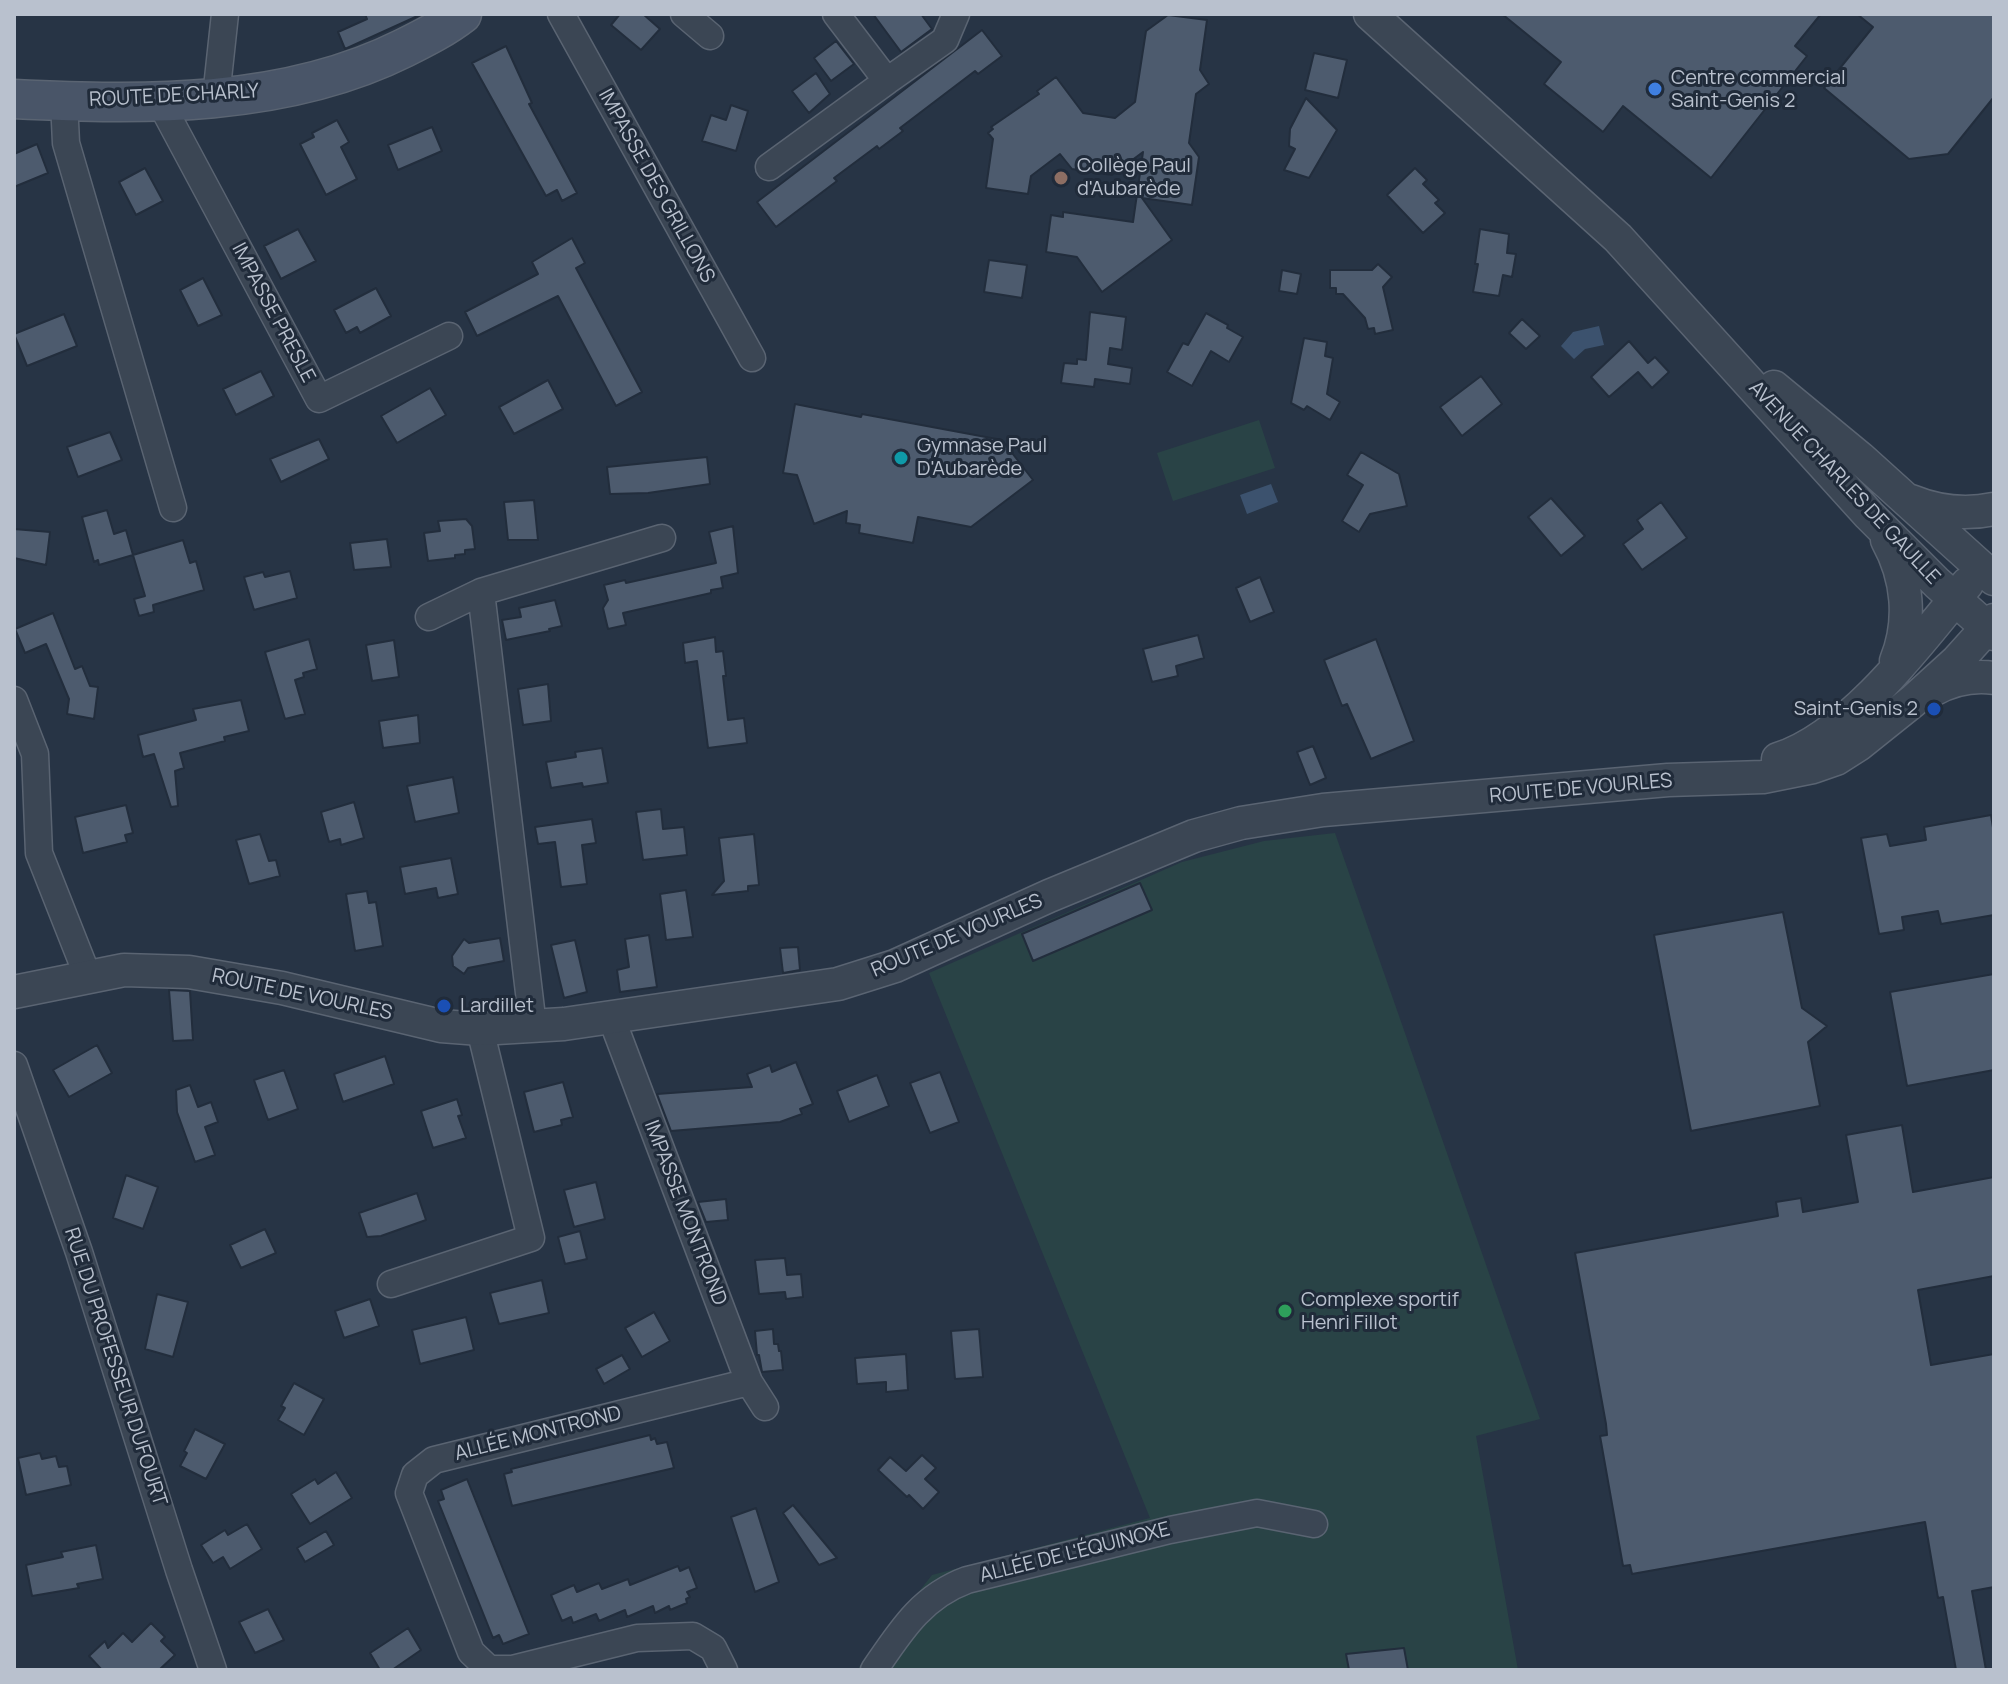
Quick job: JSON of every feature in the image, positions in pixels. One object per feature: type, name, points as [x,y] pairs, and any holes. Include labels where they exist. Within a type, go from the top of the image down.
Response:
[{"type":"main road","name":"ROUTE DE CHARLY","points":[[14,99],[159,100],[255,95],[319,81],[381,59],[444,28],[462,14]]},
{"type":"street","points":[[216,97],[225,14]]},
{"type":"street","name":"IMPASSE DES GRILLONS","points":[[561,14],[752,358]]},
{"type":"street","points":[[684,14],[710,36]]},
{"type":"street","points":[[836,14],[887,81]]},
{"type":"street","points":[[769,167],[945,40],[956,14]]},
{"type":"street","name":"AVENUE CHARLES DE GAULLE","points":[[1354,14],[1397,39]]},
{"type":"street","name":"AVENUE CHARLES DE GAULLE","points":[[1370,14],[1618,238],[1869,515]]},
{"type":"street","name":"IMPASSE PRESLE","points":[[159,100],[319,399],[449,336]]},
{"type":"street","points":[[64,101],[66,143],[173,508]]},
{"type":"street","name":"AVENUE CHARLES DE GAULLE","points":[[1700,327],[1860,458],[1903,498],[1985,597]]},
{"type":"street","points":[[1903,498],[1952,512],[1994,509]]},
{"type":"street","points":[[1869,515],[1914,537],[1985,597],[1920,678],[1913,701]]},
{"type":"street","points":[[1869,515],[1889,542],[1905,590],[1905,629],[1892,671]]},
{"type":"street","points":[[429,617],[481,592],[662,538]]},
{"type":"street","points":[[481,592],[533,1026]]},
{"type":"street","name":"ROUTE DE VOURLES","points":[[1705,779],[1792,755],[1817,742],[1846,720],[1892,671],[1985,597]]},
{"type":"street","name":"ROUTE DE VOURLES","points":[[14,992],[124,970],[189,972],[282,988],[441,1026],[480,1029],[611,1017],[838,984],[895,966],[1049,896],[1167,847],[1241,823],[1323,810],[1763,777],[1836,759],[1913,701],[1948,682],[1969,677],[1994,678]]},
{"type":"street","points":[[14,700],[35,754],[39,853],[88,977]]},
{"type":"street","name":"IMPASSE MONTROND","points":[[611,1017],[749,1382],[765,1407]]},
{"type":"street","points":[[391,1284],[531,1238],[480,1029]]},
{"type":"street","name":"RUE DU PROFESSEUR DUFOURT","points":[[14,1065],[79,1252],[213,1670]]},
{"type":"street","name":"ALLÉE MONTROND","points":[[724,1670],[713,1648],[693,1636],[637,1638],[512,1669],[489,1669],[471,1652],[409,1493],[415,1475],[434,1460],[749,1382]]},
{"type":"street","name":"ALLÉE DE L'ÉQUINOXE","points":[[874,1670],[917,1611],[939,1593],[967,1580],[1170,1530],[1257,1513],[1314,1524]]},
{"type":"green space","points":[[1259,420],[1275,468],[1173,501],[1157,453]]},
{"type":"green space","name":"Complexe sportif Henri Fillot","points":[[1335,833],[1540,1419],[1476,1436],[1518,1670],[857,1670],[932,1575],[1150,1518],[929,973],[1182,862],[1264,841]]},
{"type":"water","points":[[1599,326],[1604,345],[1585,349],[1574,359],[1561,346],[1573,332]]},
{"type":"water","points":[[1271,484],[1278,502],[1247,514],[1240,495]]},
{"type":"building","points":[[365,14],[422,14],[345,49],[338,32],[367,19]]},
{"type":"building","points":[[620,14],[643,14],[660,29],[641,50],[611,25]]},
{"type":"building","points":[[873,14],[921,14],[932,29],[901,52]]},
{"type":"building","name":"Centre commercial Saint-Genis 2","points":[[1502,14],[1821,14],[1795,46],[1807,56],[1711,178],[1623,106],[1603,132],[1544,84],[1561,62]]},
{"type":"building","name":"Centre commercial Saint-Genis 2","points":[[1857,14],[1994,14],[1994,97],[1948,154],[1909,159],[1824,88],[1873,27]]},
{"type":"building","points":[[1168,15],[1207,20],[1200,70],[1209,84],[1196,94],[1189,143],[1199,157],[1192,205],[1142,198],[1172,240],[1102,292],[1077,257],[1046,252],[1051,215],[1063,217],[1063,212],[1133,222],[1143,152],[1112,175],[1072,169],[1060,154],[1031,176],[1028,194],[986,188],[993,139],[988,133],[993,129],[991,127],[1039,94],[1037,91],[1056,77],[1083,113],[1115,118],[1135,102],[1146,31]]},
{"type":"building","points":[[982,30],[1002,56],[978,74],[975,71],[900,128],[903,131],[834,178],[837,181],[776,227],[757,202]]},
{"type":"building","points":[[836,41],[854,64],[831,81],[814,58]]},
{"type":"building","points":[[506,46],[532,103],[529,104],[577,193],[562,201],[557,190],[546,196],[472,63]]},
{"type":"building","points":[[1314,53],[1347,60],[1338,98],[1305,90]]},
{"type":"building","points":[[816,73],[830,94],[809,113],[792,91]]},
{"type":"building","points":[[1306,98],[1337,130],[1309,178],[1284,170],[1295,149],[1289,146],[1290,129]]},
{"type":"building","points":[[731,105],[748,111],[736,151],[702,141],[711,115],[726,120]]},
{"type":"building","points":[[337,120],[349,142],[341,147],[357,179],[326,195],[300,144],[314,137],[312,133]]},
{"type":"building","points":[[432,127],[442,151],[398,170],[388,145]]},
{"type":"building","points":[[37,144],[48,173],[14,187],[14,154]]},
{"type":"building","points":[[145,168],[163,201],[136,215],[119,182]]},
{"type":"building","points":[[1415,168],[1427,180],[1423,184],[1439,200],[1435,203],[1445,213],[1423,233],[1387,195]]},
{"type":"building","points":[[298,229],[316,261],[281,279],[264,246]]},
{"type":"building","points":[[1480,229],[1509,234],[1507,253],[1516,254],[1512,277],[1503,275],[1499,296],[1473,292]]},
{"type":"building","points":[[572,238],[585,263],[576,268],[642,392],[616,406],[558,296],[477,336],[465,312],[538,274],[532,262]]},
{"type":"building","points":[[989,260],[1027,265],[1022,298],[984,292]]},
{"type":"building","points":[[1378,264],[1392,277],[1383,287],[1393,330],[1375,334],[1374,328],[1368,329],[1365,318],[1343,294],[1336,294],[1336,288],[1330,288],[1330,270],[1372,270]]},
{"type":"building","points":[[1282,270],[1301,274],[1297,294],[1279,291]]},
{"type":"building","points":[[203,278],[222,315],[198,326],[180,290]]},
{"type":"building","points":[[376,288],[391,316],[360,333],[357,327],[346,333],[334,310]]},
{"type":"building","points":[[1090,312],[1126,317],[1122,350],[1110,348],[1108,364],[1132,368],[1130,384],[1095,379],[1094,387],[1061,383],[1064,363],[1077,364],[1077,359],[1086,360]]},
{"type":"building","points":[[1206,313],[1243,337],[1229,362],[1211,351],[1192,386],[1167,372],[1183,343],[1188,345]]},
{"type":"building","points":[[64,314],[77,346],[27,366],[14,334]]},
{"type":"building","points":[[1522,319],[1540,336],[1526,349],[1509,333]]},
{"type":"building","points":[[1304,338],[1327,342],[1325,356],[1333,358],[1327,394],[1340,402],[1330,420],[1307,406],[1304,410],[1291,403]]},
{"type":"building","points":[[1629,341],[1648,363],[1655,357],[1669,372],[1652,388],[1638,372],[1609,397],[1591,377]]},
{"type":"building","points":[[261,371],[274,396],[236,415],[223,389]]},
{"type":"building","points":[[1481,376],[1502,404],[1462,436],[1440,407]]},
{"type":"building","points":[[548,380],[563,409],[514,434],[499,407]]},
{"type":"building","points":[[430,388],[446,415],[397,443],[381,416]]},
{"type":"building","name":"Gymnase Paul D'Aubarède","points":[[795,404],[1002,440],[1033,480],[971,527],[918,517],[913,543],[859,533],[860,525],[846,523],[847,511],[814,524],[797,475],[783,473]]},
{"type":"building","points":[[110,432],[122,460],[78,477],[67,447]]},
{"type":"building","points":[[319,439],[329,459],[281,482],[270,459]]},
{"type":"building","points":[[1361,452],[1399,474],[1407,506],[1370,514],[1359,532],[1342,521],[1363,485],[1347,475]]},
{"type":"building","points":[[707,457],[710,484],[648,493],[610,494],[607,467]]},
{"type":"building","points":[[1551,498],[1585,536],[1561,556],[1528,517]]},
{"type":"building","points":[[534,500],[538,540],[508,540],[504,502]]},
{"type":"building","points":[[1661,502],[1687,538],[1642,570],[1623,544],[1643,529],[1637,520]]},
{"type":"building","points":[[107,510],[114,534],[126,530],[133,555],[99,565],[98,560],[94,562],[82,517]]},
{"type":"building","points":[[466,519],[472,526],[475,549],[465,550],[465,554],[455,555],[455,558],[428,561],[424,533],[440,531],[438,521]]},
{"type":"building","points":[[733,526],[738,573],[721,577],[723,588],[623,613],[626,625],[608,629],[603,608],[608,600],[604,585],[716,563],[709,532]]},
{"type":"building","points":[[14,529],[50,532],[46,565],[14,558]]},
{"type":"building","points":[[387,539],[391,567],[354,570],[350,543]]},
{"type":"building","points":[[183,540],[190,563],[196,561],[204,590],[153,605],[154,612],[139,616],[134,599],[145,596],[133,555]]},
{"type":"building","points":[[290,571],[297,598],[254,610],[244,577],[263,572],[265,577]]},
{"type":"building","points":[[1260,577],[1274,612],[1250,622],[1236,588]]},
{"type":"building","points":[[555,600],[562,626],[506,640],[502,620],[521,617],[519,608]]},
{"type":"building","points":[[53,613],[75,669],[82,666],[90,686],[98,687],[94,719],[67,714],[69,699],[46,644],[25,653],[15,629]]},
{"type":"building","points":[[1198,635],[1204,658],[1176,666],[1178,676],[1152,682],[1143,649]]},
{"type":"building","points":[[715,637],[716,652],[723,651],[728,720],[744,718],[747,743],[708,748],[697,661],[685,663],[683,643]]},
{"type":"building","points":[[309,639],[317,669],[303,673],[304,677],[295,680],[305,714],[285,719],[265,652]]},
{"type":"building","points":[[1376,639],[1414,741],[1371,759],[1347,704],[1342,706],[1324,660]]},
{"type":"building","points":[[394,640],[399,677],[372,681],[366,645]]},
{"type":"building","points":[[548,684],[551,721],[523,725],[518,689]]},
{"type":"building","points":[[241,700],[249,731],[180,753],[184,768],[175,771],[178,806],[171,807],[154,754],[143,757],[138,735],[196,720],[193,709]]},
{"type":"building","points":[[418,715],[420,743],[383,748],[379,721]]},
{"type":"building","points":[[1313,746],[1326,778],[1310,785],[1297,752]]},
{"type":"building","points":[[602,748],[608,783],[551,788],[546,762],[576,757],[575,752]]},
{"type":"building","points":[[453,777],[459,813],[415,822],[407,786]]},
{"type":"building","points":[[354,802],[364,838],[341,845],[340,839],[329,842],[321,812]]},
{"type":"building","points":[[126,805],[133,833],[125,835],[127,842],[83,853],[75,817]]},
{"type":"building","points":[[661,809],[663,829],[684,827],[687,855],[643,860],[636,812]]},
{"type":"building","points":[[1991,815],[1994,834],[1994,915],[1941,924],[1938,911],[1902,917],[1904,930],[1879,934],[1861,838],[1887,834],[1890,846],[1926,840],[1924,827]]},
{"type":"building","points":[[592,819],[596,843],[582,845],[587,884],[561,887],[555,842],[538,844],[535,827]]},
{"type":"building","points":[[260,834],[269,861],[276,860],[280,876],[249,884],[236,840]]},
{"type":"building","points":[[754,834],[759,885],[748,886],[748,891],[712,895],[724,881],[719,838]]},
{"type":"building","points":[[451,858],[458,894],[438,898],[436,888],[405,894],[400,867]]},
{"type":"building","points":[[1140,883],[1152,910],[1033,961],[1022,934]]},
{"type":"building","points":[[686,890],[693,937],[666,940],[660,894]]},
{"type":"building","points":[[367,891],[369,903],[376,902],[383,946],[355,951],[346,894]]},
{"type":"building","points":[[1783,912],[1802,1008],[1827,1026],[1808,1042],[1820,1106],[1691,1131],[1654,935]]},
{"type":"building","points":[[649,935],[657,987],[620,992],[617,970],[629,967],[625,939]]},
{"type":"building","points":[[500,938],[504,961],[468,968],[464,974],[453,966],[452,956],[464,939],[469,943]]},
{"type":"building","points":[[575,940],[587,992],[564,998],[551,945]]},
{"type":"building","points":[[798,947],[800,970],[783,973],[780,948]]},
{"type":"building","points":[[1994,974],[1994,1070],[1907,1086],[1890,992]]},
{"type":"building","points":[[169,990],[190,991],[193,1040],[173,1041]]},
{"type":"building","points":[[97,1045],[112,1073],[69,1097],[53,1070]]},
{"type":"building","points":[[385,1056],[394,1084],[343,1102],[334,1074]]},
{"type":"building","points":[[796,1062],[813,1104],[800,1109],[802,1114],[780,1122],[671,1131],[657,1094],[752,1087],[747,1074],[770,1065],[772,1072]]},
{"type":"building","points":[[284,1070],[298,1109],[268,1120],[254,1080]]},
{"type":"building","points":[[940,1072],[959,1122],[930,1133],[910,1083]]},
{"type":"building","points":[[877,1075],[889,1106],[849,1122],[837,1091]]},
{"type":"building","points":[[563,1082],[573,1117],[561,1120],[562,1125],[534,1132],[524,1092]]},
{"type":"building","points":[[190,1085],[198,1107],[211,1102],[218,1122],[205,1127],[215,1155],[195,1162],[177,1112],[176,1090]]},
{"type":"building","points":[[457,1099],[462,1115],[458,1116],[466,1138],[433,1148],[421,1111]]},
{"type":"building","points":[[1902,1125],[1913,1192],[1994,1177],[1994,1276],[1918,1290],[1931,1365],[1994,1354],[1994,1587],[1972,1591],[1986,1670],[1956,1670],[1943,1597],[1938,1598],[1925,1522],[1632,1574],[1630,1565],[1623,1566],[1600,1436],[1607,1435],[1606,1424],[1575,1253],[1778,1216],[1776,1202],[1801,1198],[1803,1212],[1858,1202],[1846,1135]]},
{"type":"building","points":[[126,1175],[158,1187],[143,1229],[113,1218]]},
{"type":"building","points":[[596,1182],[605,1219],[574,1227],[564,1190]]},
{"type":"building","points":[[417,1193],[426,1220],[381,1236],[367,1237],[359,1213]]},
{"type":"building","points":[[726,1199],[728,1220],[706,1222],[698,1202]]},
{"type":"building","points":[[265,1229],[276,1253],[241,1268],[230,1245]]},
{"type":"building","points":[[580,1231],[587,1259],[565,1264],[558,1237]]},
{"type":"building","points":[[785,1258],[787,1275],[801,1274],[803,1297],[786,1299],[785,1292],[759,1294],[755,1260]]},
{"type":"building","points":[[542,1280],[549,1313],[499,1324],[490,1293]]},
{"type":"building","points":[[157,1294],[188,1302],[173,1357],[145,1349]]},
{"type":"building","points":[[370,1299],[379,1326],[344,1338],[335,1311]]},
{"type":"building","points":[[654,1312],[670,1341],[642,1357],[625,1328]]},
{"type":"building","points":[[466,1317],[474,1350],[420,1364],[412,1330]]},
{"type":"building","points":[[773,1329],[774,1344],[778,1344],[781,1351],[783,1370],[762,1372],[755,1331]]},
{"type":"building","points":[[979,1329],[983,1377],[955,1379],[951,1331]]},
{"type":"building","points":[[906,1354],[908,1390],[886,1392],[886,1382],[857,1384],[855,1358]]},
{"type":"building","points":[[622,1355],[630,1369],[604,1384],[596,1369]]},
{"type":"building","points":[[294,1383],[324,1399],[304,1435],[278,1420],[285,1408],[281,1406]]},
{"type":"building","points":[[195,1429],[225,1444],[206,1479],[180,1466]]},
{"type":"building","points":[[650,1435],[657,1444],[667,1442],[674,1468],[512,1506],[504,1474],[512,1472],[511,1469]]},
{"type":"building","points":[[40,1453],[42,1459],[56,1456],[59,1467],[67,1466],[71,1485],[26,1495],[18,1458]]},
{"type":"building","points":[[922,1455],[936,1468],[925,1479],[939,1492],[923,1509],[878,1470],[890,1457],[906,1471]]},
{"type":"building","points":[[336,1472],[352,1498],[310,1524],[291,1494],[315,1479],[318,1484]]},
{"type":"building","points":[[467,1479],[529,1634],[503,1644],[499,1635],[493,1638],[438,1501],[444,1499],[441,1490]]},
{"type":"building","points":[[793,1505],[837,1558],[819,1565],[783,1513]]},
{"type":"building","points":[[756,1508],[779,1582],[755,1592],[731,1517]]},
{"type":"building","points":[[247,1524],[262,1549],[230,1569],[223,1557],[213,1563],[201,1545],[225,1530],[228,1535]]},
{"type":"building","points":[[326,1531],[334,1545],[305,1562],[297,1548]]},
{"type":"building","points":[[96,1545],[103,1579],[77,1584],[79,1588],[32,1596],[26,1565],[63,1557],[61,1552]]},
{"type":"building","points":[[678,1566],[680,1571],[689,1567],[697,1588],[687,1592],[690,1597],[686,1599],[687,1603],[670,1610],[669,1606],[655,1613],[653,1606],[627,1617],[625,1610],[599,1621],[596,1614],[573,1623],[571,1617],[562,1621],[551,1595],[574,1585],[577,1592],[599,1583],[602,1589],[628,1579],[630,1585]]},
{"type":"building","points":[[268,1609],[284,1640],[255,1653],[239,1622]]},
{"type":"building","points":[[151,1623],[165,1637],[161,1641],[175,1655],[159,1670],[102,1670],[89,1656],[105,1641],[108,1648],[123,1633],[132,1642]]},
{"type":"building","points":[[408,1628],[421,1650],[392,1670],[380,1670],[370,1653]]},
{"type":"building","points":[[1404,1648],[1408,1670],[1349,1670],[1346,1654]]},
{"type":"place","name":"Centre commercial Saint-Genis 2","points":[[1655,89]]},
{"type":"place","name":"Collège Paul d'Aubarède","points":[[1061,178]]},
{"type":"place","name":"Gymnase Paul D'Aubarède","points":[[901,458]]},
{"type":"place","name":"Saint-Genis 2","points":[[1934,709]]},
{"type":"place","name":"Lardillet","points":[[444,1006]]},
{"type":"place","name":"Complexe sportif Henri Fillot","points":[[1285,1311]]}]
